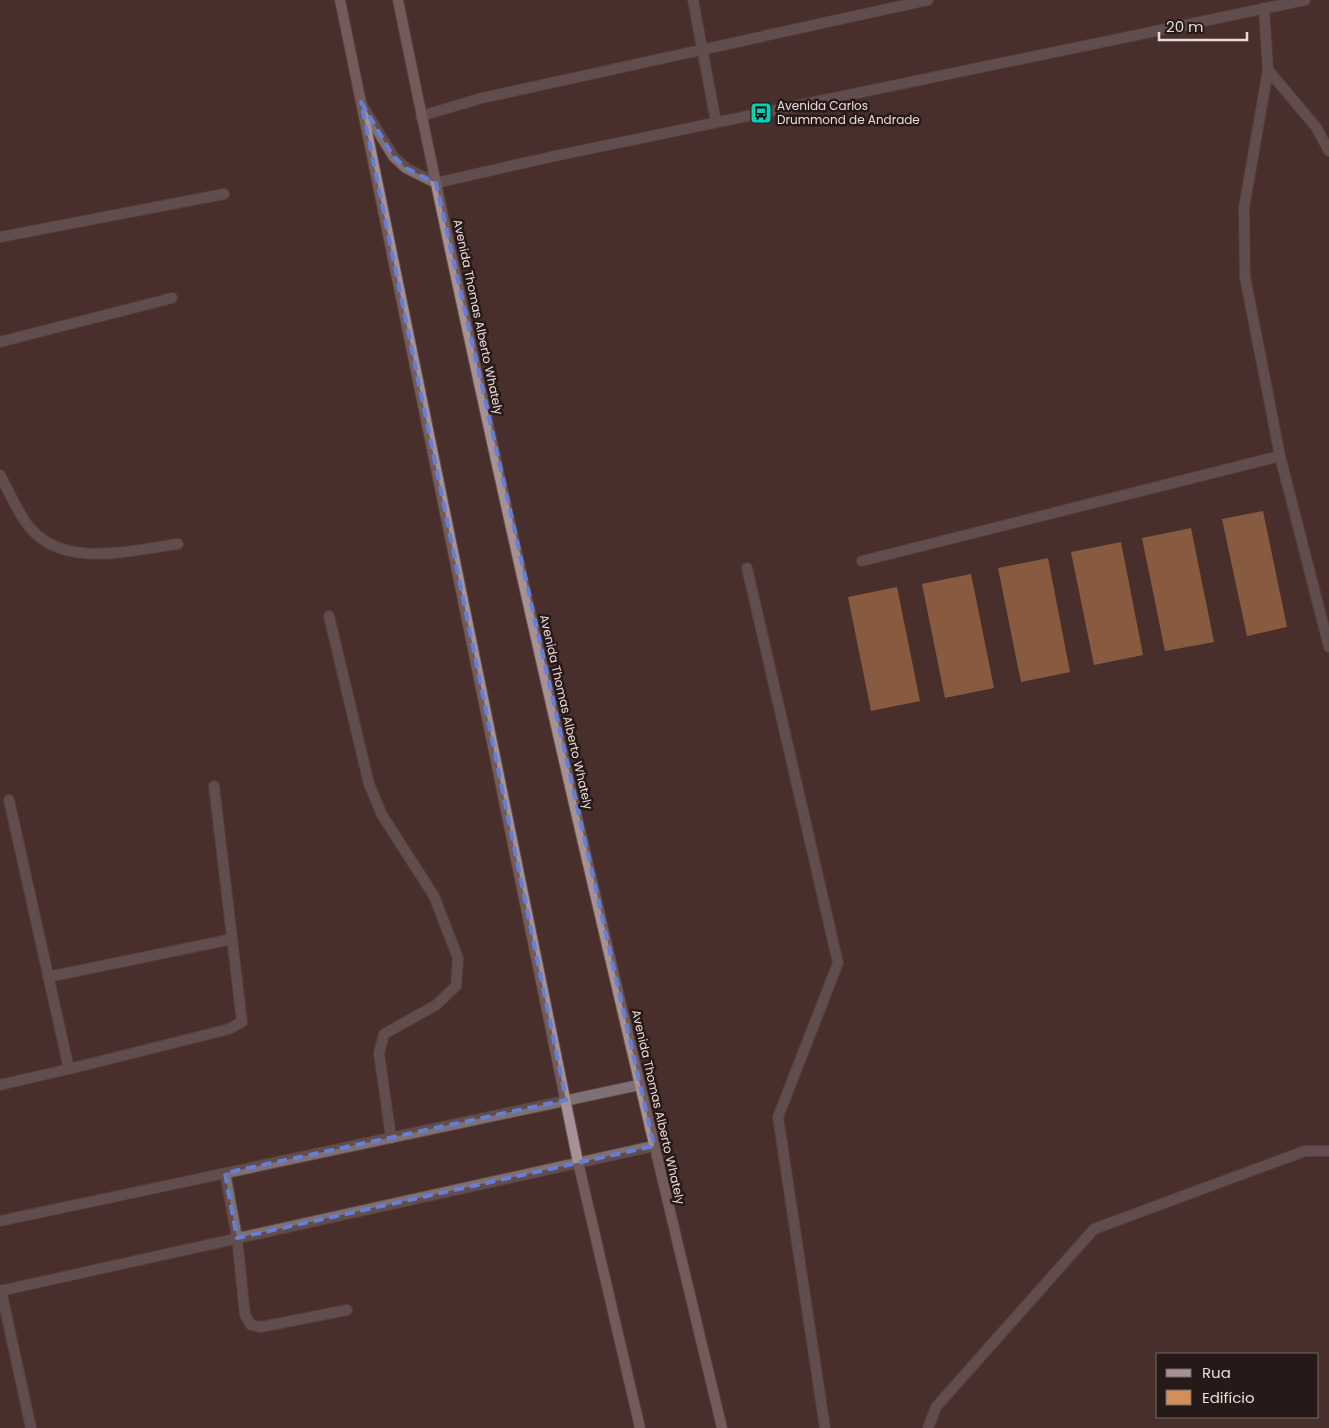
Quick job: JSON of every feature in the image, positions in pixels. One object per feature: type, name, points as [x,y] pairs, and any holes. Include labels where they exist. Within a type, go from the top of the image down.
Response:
[{"type":"main road","points":[[340,0],[578,1162],[640,1428]]},
{"type":"main road","name":"Avenida Thomas Alberto Whately","points":[[398,0],[480,392],[638,1085],[722,1428]]},
{"type":"street","points":[[693,0],[704,49],[716,122]]},
{"type":"street","points":[[421,116],[482,98],[928,0]]},
{"type":"street","points":[[361,102],[393,156],[406,168],[436,184],[503,167],[1305,0]]},
{"type":"street","points":[[1264,8],[1268,70],[1244,208],[1245,277],[1280,456],[1329,647]]},
{"type":"street","points":[[1268,70],[1316,127],[1329,151]]},
{"type":"street","points":[[0,237],[224,194]]},
{"type":"street","points":[[0,342],[172,298]]},
{"type":"street","points":[[862,561],[1280,456]]},
{"type":"street","points":[[0,475],[31,529],[57,549],[104,554],[178,544]]},
{"type":"street","points":[[747,568],[838,963],[778,1117],[825,1428]]},
{"type":"street","points":[[330,616],[369,784],[382,815],[434,896],[458,958],[456,986],[436,1005],[384,1034],[379,1053],[391,1138]]},
{"type":"street","points":[[0,1085],[229,1029],[242,1022],[214,786]]},
{"type":"street","points":[[9,800],[69,1069]]},
{"type":"street","points":[[48,977],[232,939]]},
{"type":"street","points":[[0,1222],[638,1085]]},
{"type":"street","points":[[31,1428],[1,1290],[654,1146]]},
{"type":"street","points":[[928,1428],[936,1408],[1094,1229],[1305,1150],[1329,1151]]},
{"type":"street","points":[[225,1173],[237,1238],[245,1315],[251,1324],[261,1327],[347,1310]]},
{"type":"highlighted area","points":[[361,102],[393,156],[406,168],[436,183],[654,1146],[237,1238],[225,1173],[566,1100]]},
{"type":"building","points":[[1263,511],[1287,627],[1247,636],[1222,519]]},
{"type":"building","points":[[1191,528],[1214,642],[1165,651],[1142,538]]},
{"type":"building","points":[[1121,542],[1143,655],[1094,665],[1071,552]]},
{"type":"building","points":[[1048,558],[1070,672],[1021,682],[998,568]]},
{"type":"building","points":[[971,574],[994,688],[945,698],[922,584]]},
{"type":"building","points":[[897,587],[920,701],[871,711],[848,597]]},
{"type":"place","name":"Avenida Carlos Drummond de Andrade","points":[[761,113]]}]
